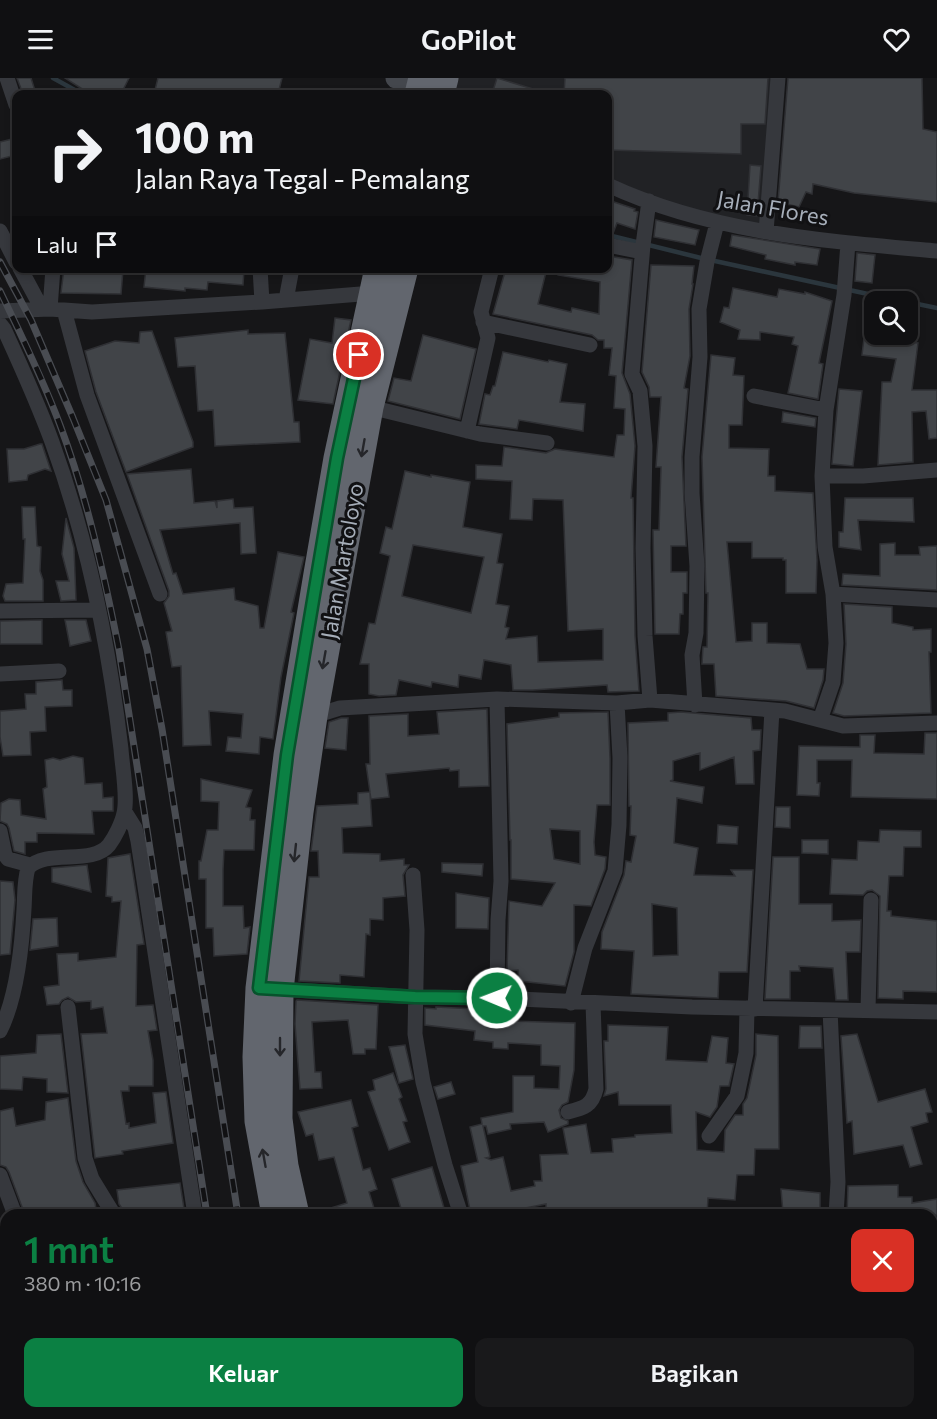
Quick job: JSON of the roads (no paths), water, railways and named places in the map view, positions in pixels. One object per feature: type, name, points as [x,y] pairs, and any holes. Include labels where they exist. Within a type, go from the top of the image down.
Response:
[{"type":"highway","name":"Jalan Martoloyo","points":[[270,989],[314,716],[370,407],[383,286],[399,273]]},
{"type":"highway","points":[[284,1209],[258,1121],[256,1057],[270,989],[287,755],[337,458],[383,286]]},
{"type":"street","points":[[7,78],[12,93]]},
{"type":"street","points":[[766,232],[778,78]]},
{"type":"street","name":"Jalan Flores","points":[[612,187],[717,223],[848,243],[937,251]]},
{"type":"street","points":[[649,201],[643,243],[632,374],[640,391],[645,446],[643,548],[645,636],[650,700]]},
{"type":"street","points":[[695,705],[692,655],[696,633],[697,566],[692,493],[700,357],[699,309],[717,223]]},
{"type":"street","points":[[0,231],[12,254]]},
{"type":"street","points":[[612,245],[643,243]]},
{"type":"street","points":[[820,720],[833,682],[836,643],[833,594],[825,547],[822,476],[826,410],[845,287],[848,243]]},
{"type":"street","points":[[24,273],[52,309],[87,395],[160,594]]},
{"type":"street","points":[[52,309],[53,273]]},
{"type":"street","points":[[260,273],[262,302]]},
{"type":"street","points":[[286,300],[291,273]]},
{"type":"street","points":[[467,431],[488,338],[482,312],[491,273]]},
{"type":"street","points":[[0,310],[52,309],[92,312],[262,302],[383,286]]},
{"type":"street","points":[[483,322],[590,345]]},
{"type":"street","points":[[0,324],[27,379],[53,443],[72,506],[98,610],[117,713],[125,812],[135,828],[138,841],[194,1209]]},
{"type":"street","points":[[754,396],[826,410]]},
{"type":"street","points":[[370,407],[467,431],[547,443]]},
{"type":"street","points":[[822,476],[863,476],[937,470]]},
{"type":"street","points":[[833,594],[937,600]]},
{"type":"street","points":[[0,611],[98,610]]},
{"type":"street","points":[[0,674],[59,671]]},
{"type":"street","points":[[314,716],[340,708],[497,699],[617,703],[650,700],[772,710],[843,726],[937,723]]},
{"type":"street","points":[[497,699],[501,880],[497,998]]},
{"type":"street","points":[[571,1003],[585,948],[615,871],[619,825],[620,758],[617,703]]},
{"type":"street","points":[[709,1136],[737,1096],[746,1053],[772,710]]},
{"type":"street","points":[[0,831],[8,859],[30,865],[43,860],[99,854],[108,846],[125,812]]},
{"type":"street","points":[[1,1026],[19,960],[24,882],[30,865]]},
{"type":"street","points":[[413,875],[417,930],[415,1034],[423,1082],[459,1209]]},
{"type":"street","points":[[868,1010],[871,900]]},
{"type":"street","points":[[270,989],[593,1004],[937,1012]]},
{"type":"street","points":[[568,1112],[589,1105],[594,1098],[596,1089],[593,1004]]},
{"type":"street","points":[[68,1006],[85,1158],[92,1179],[110,1209]]},
{"type":"street","points":[[830,1010],[838,1182],[836,1209]]},
{"type":"street","points":[[0,1175],[13,1209]]},
{"type":"waterway","points":[[53,78],[75,90]]},
{"type":"waterway","points":[[612,236],[864,293]]},
{"type":"waterway","points":[[918,304],[937,308]]},
{"type":"railway","points":[[0,262],[31,320],[106,500],[147,649],[162,729],[237,1209]]},
{"type":"railway","points":[[0,291],[32,357],[70,452],[87,508],[107,593],[119,650],[206,1209]]}]
